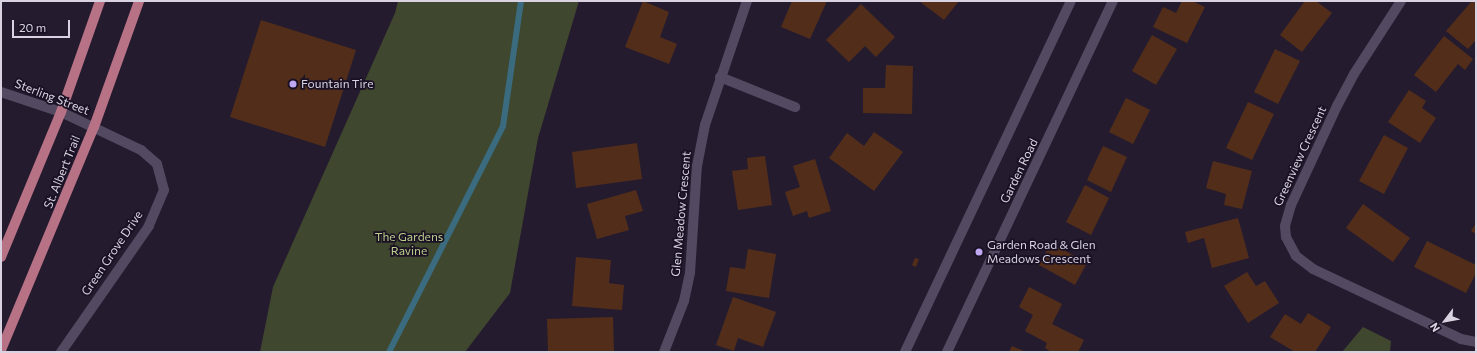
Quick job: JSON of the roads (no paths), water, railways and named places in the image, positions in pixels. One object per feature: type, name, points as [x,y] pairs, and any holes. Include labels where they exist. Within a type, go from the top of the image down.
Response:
[{"type":"main road","name":"St. Albert Trail","points":[[1,257],[60,112],[100,1]]},
{"type":"main road","name":"St. Albert Trail","points":[[1,350],[94,127],[139,1]]},
{"type":"street","name":"Glen Meadow Crescent","points":[[664,352],[682,307],[690,273],[699,151],[705,125],[747,1]]},
{"type":"street","points":[[904,352],[1071,1]]},
{"type":"street","name":"Garden Road","points":[[947,352],[1113,1]]},
{"type":"street","name":"Greenview Crescent","points":[[1401,1],[1354,74],[1337,106],[1290,205],[1285,226],[1286,237],[1296,256],[1313,269],[1461,339],[1476,342]]},
{"type":"street","points":[[720,77],[795,107]]},
{"type":"street","name":"Sterling Street","points":[[1,92],[60,112],[94,127]]},
{"type":"street","name":"Green Grove Drive","points":[[61,352],[149,226],[164,190],[157,164],[141,150],[94,127]]},
{"type":"waterway","points":[[389,352],[503,126],[521,1]]},
{"type":"place","name":"Fountain Tire","points":[[293,84]]},
{"type":"place","name":"Garden Road & Glen Meadows Crescent","points":[[979,252]]},
{"type":"park label","name":"The Gardens Ravine","points":[[409,244]]}]
